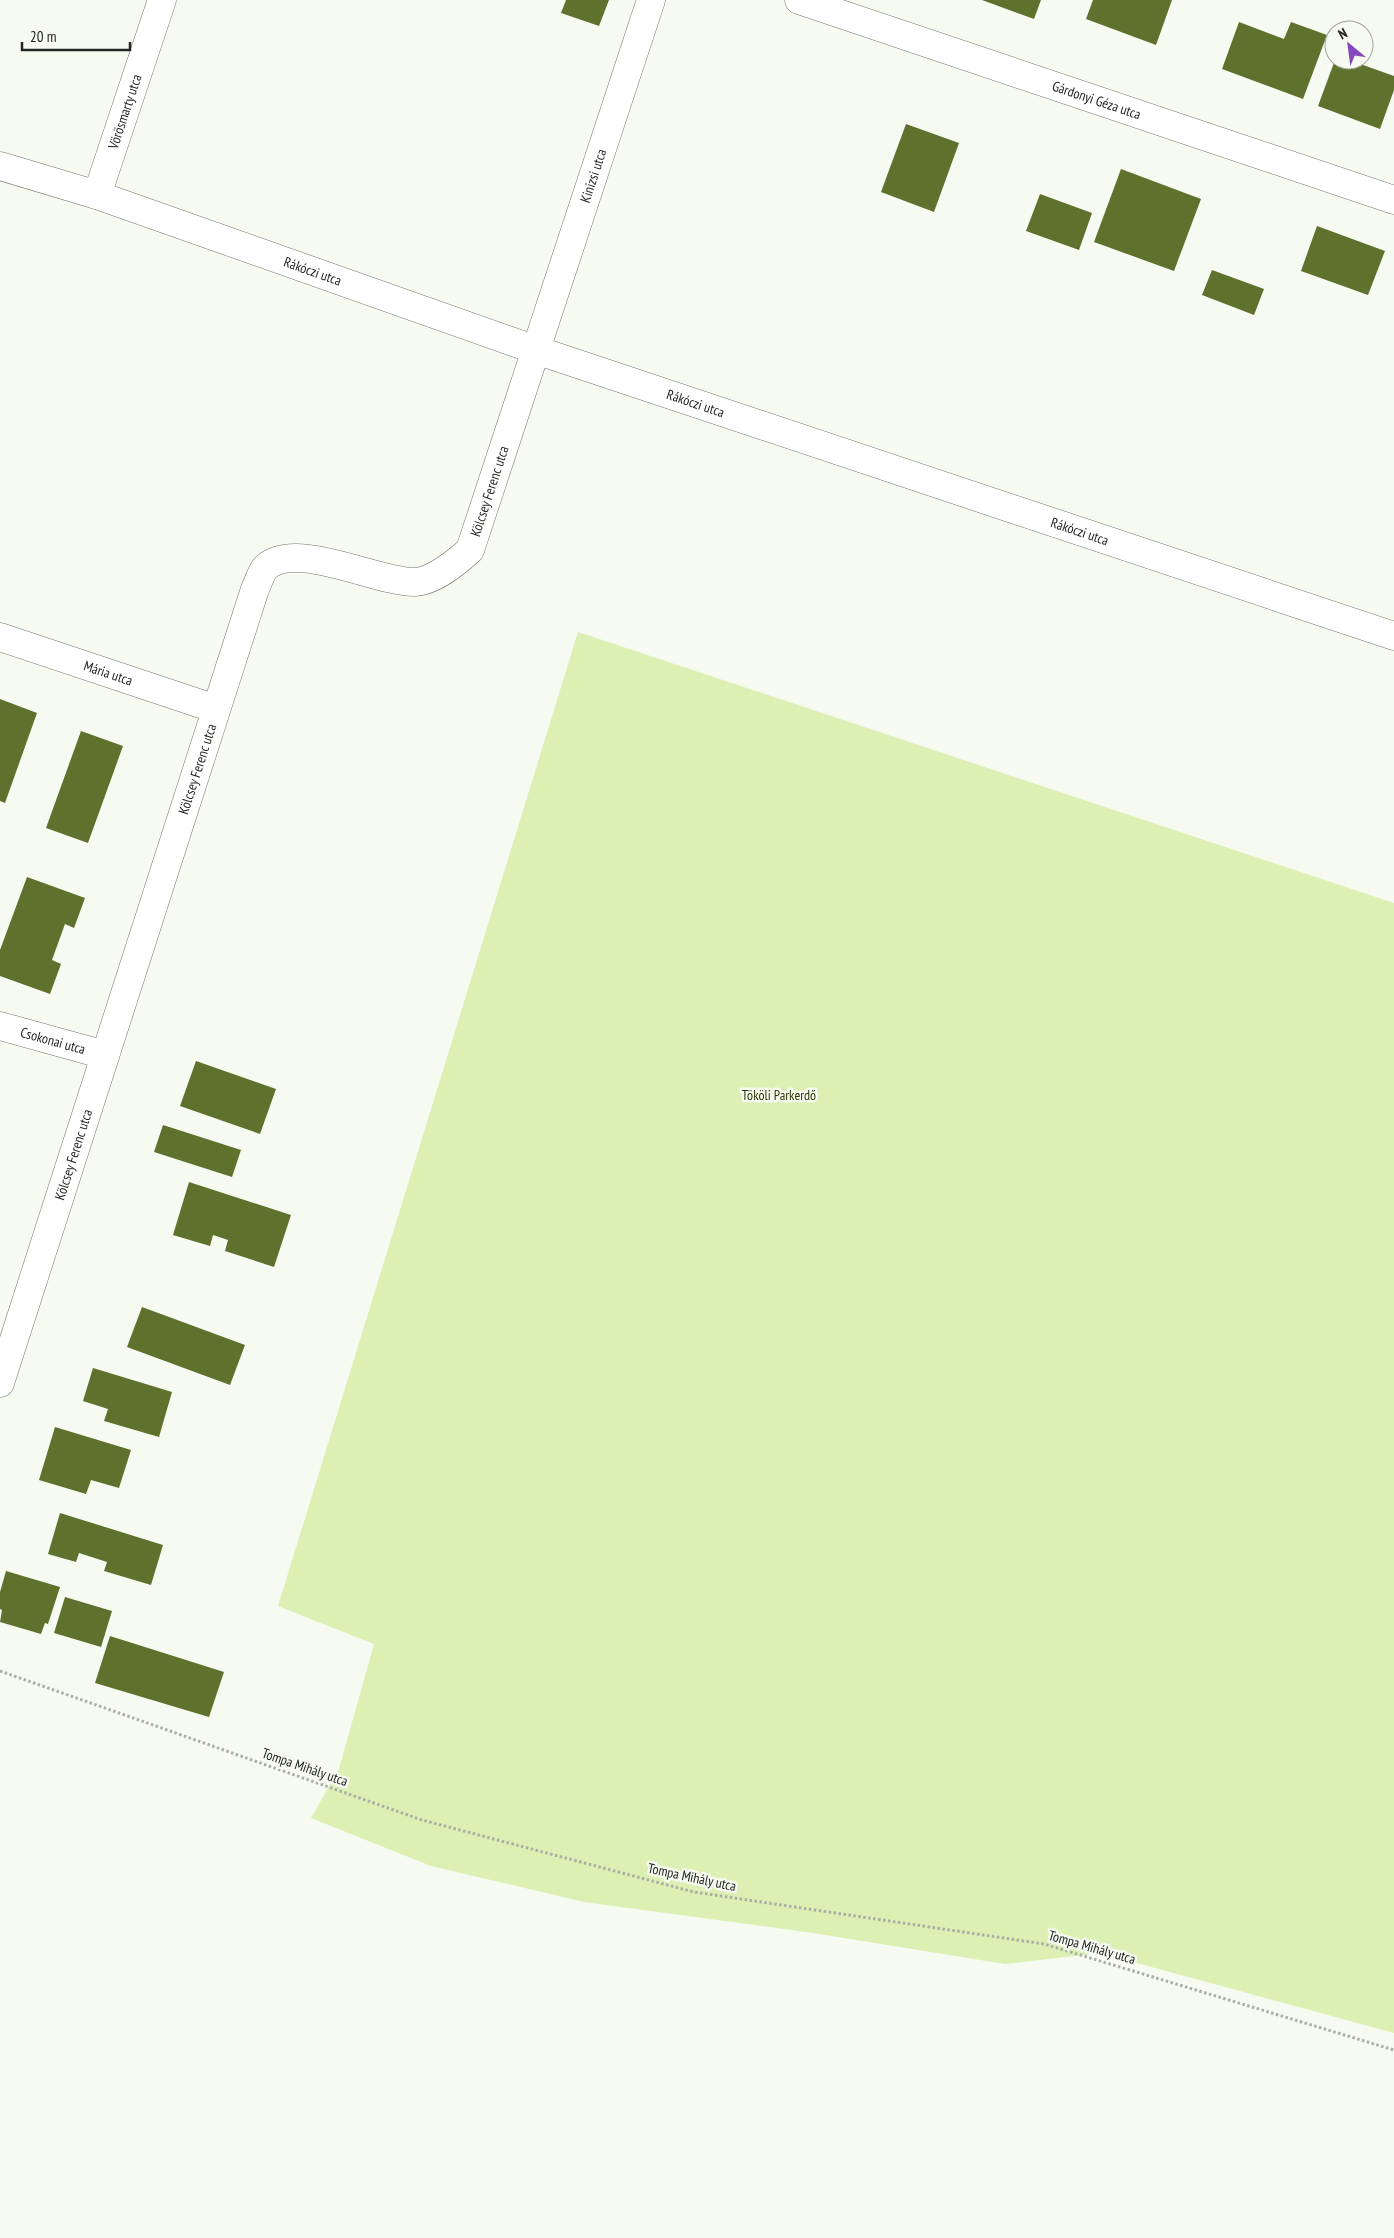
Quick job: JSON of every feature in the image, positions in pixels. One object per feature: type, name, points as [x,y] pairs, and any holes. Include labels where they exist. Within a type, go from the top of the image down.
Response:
[{"type":"street","name":"Vörösmarty utca","points":[[97,195],[162,0]]},
{"type":"street","name":"Kinizsi utca","points":[[536,350],[651,0]]},
{"type":"street","name":"Gárdonyi Géza utca","points":[[799,0],[1394,200]]},
{"type":"street","name":"Rákóczi utca","points":[[0,166],[97,195],[536,350],[1394,636]]},
{"type":"street","name":"Kölcsey Ferenc utca","points":[[0,1383],[255,589],[265,568],[285,557],[307,558],[394,579],[416,582],[450,568],[470,550],[536,350]]},
{"type":"street","name":"Mária utca","points":[[0,637],[216,709]]},
{"type":"street","name":"Csokonai utca","points":[[0,1026],[105,1055]]},
{"type":"path","name":"Tompa Mihály utca","points":[[0,1671],[422,1820],[694,1892],[1044,1944],[1394,2050]]},
{"type":"green space","name":"Tököli Parkerdő","points":[[578,632],[1394,903],[1394,2033],[1100,1953],[1005,1964],[813,1933],[584,1902],[431,1866],[311,1818],[339,1769],[374,1644],[278,1606]]},
{"type":"building","points":[[566,0],[609,0],[599,26],[561,13]]},
{"type":"building","points":[[982,0],[1041,0],[1034,19]]},
{"type":"building","points":[[1093,0],[1172,0],[1156,45],[1086,19]]},
{"type":"building","points":[[1239,22],[1284,39],[1291,22],[1324,34],[1324,43],[1303,99],[1222,69]]},
{"type":"building","points":[[1374,69],[1394,76],[1394,90],[1380,129],[1318,106],[1331,70]]},
{"type":"building","points":[[906,124],[959,143],[934,212],[881,192]]},
{"type":"building","points":[[1121,169],[1201,199],[1174,271],[1094,242]]},
{"type":"building","points":[[1040,194],[1092,213],[1079,250],[1026,231]]},
{"type":"building","points":[[1317,226],[1385,251],[1368,295],[1301,271]]},
{"type":"building","points":[[1212,270],[1264,289],[1254,315],[1202,295]]},
{"type":"building","points":[[0,699],[37,713],[5,803],[0,801]]},
{"type":"building","points":[[81,731],[123,746],[88,843],[46,828]]},
{"type":"building","points":[[27,877],[85,898],[74,928],[65,924],[52,960],[61,964],[50,994],[0,976],[0,950]]},
{"type":"building","points":[[196,1061],[276,1089],[260,1134],[180,1106]]},
{"type":"building","points":[[163,1125],[241,1150],[232,1177],[154,1152]]},
{"type":"building","points":[[189,1182],[291,1215],[274,1267],[225,1251],[228,1240],[213,1235],[210,1246],[173,1235]]},
{"type":"building","points":[[142,1307],[245,1345],[230,1385],[127,1347]]},
{"type":"building","points":[[93,1368],[172,1392],[159,1437],[104,1421],[108,1409],[83,1401]]},
{"type":"building","points":[[55,1427],[131,1450],[119,1488],[91,1480],[86,1494],[39,1480]]},
{"type":"building","points":[[60,1513],[163,1545],[151,1585],[104,1571],[107,1562],[79,1553],[76,1562],[48,1554]]},
{"type":"building","points":[[6,1571],[60,1587],[48,1624],[45,1623],[41,1634],[0,1622],[2,1610],[0,1609],[0,1592]]},
{"type":"building","points":[[65,1597],[112,1611],[101,1647],[54,1633]]},
{"type":"building","points":[[110,1636],[224,1672],[209,1717],[95,1683]]}]
